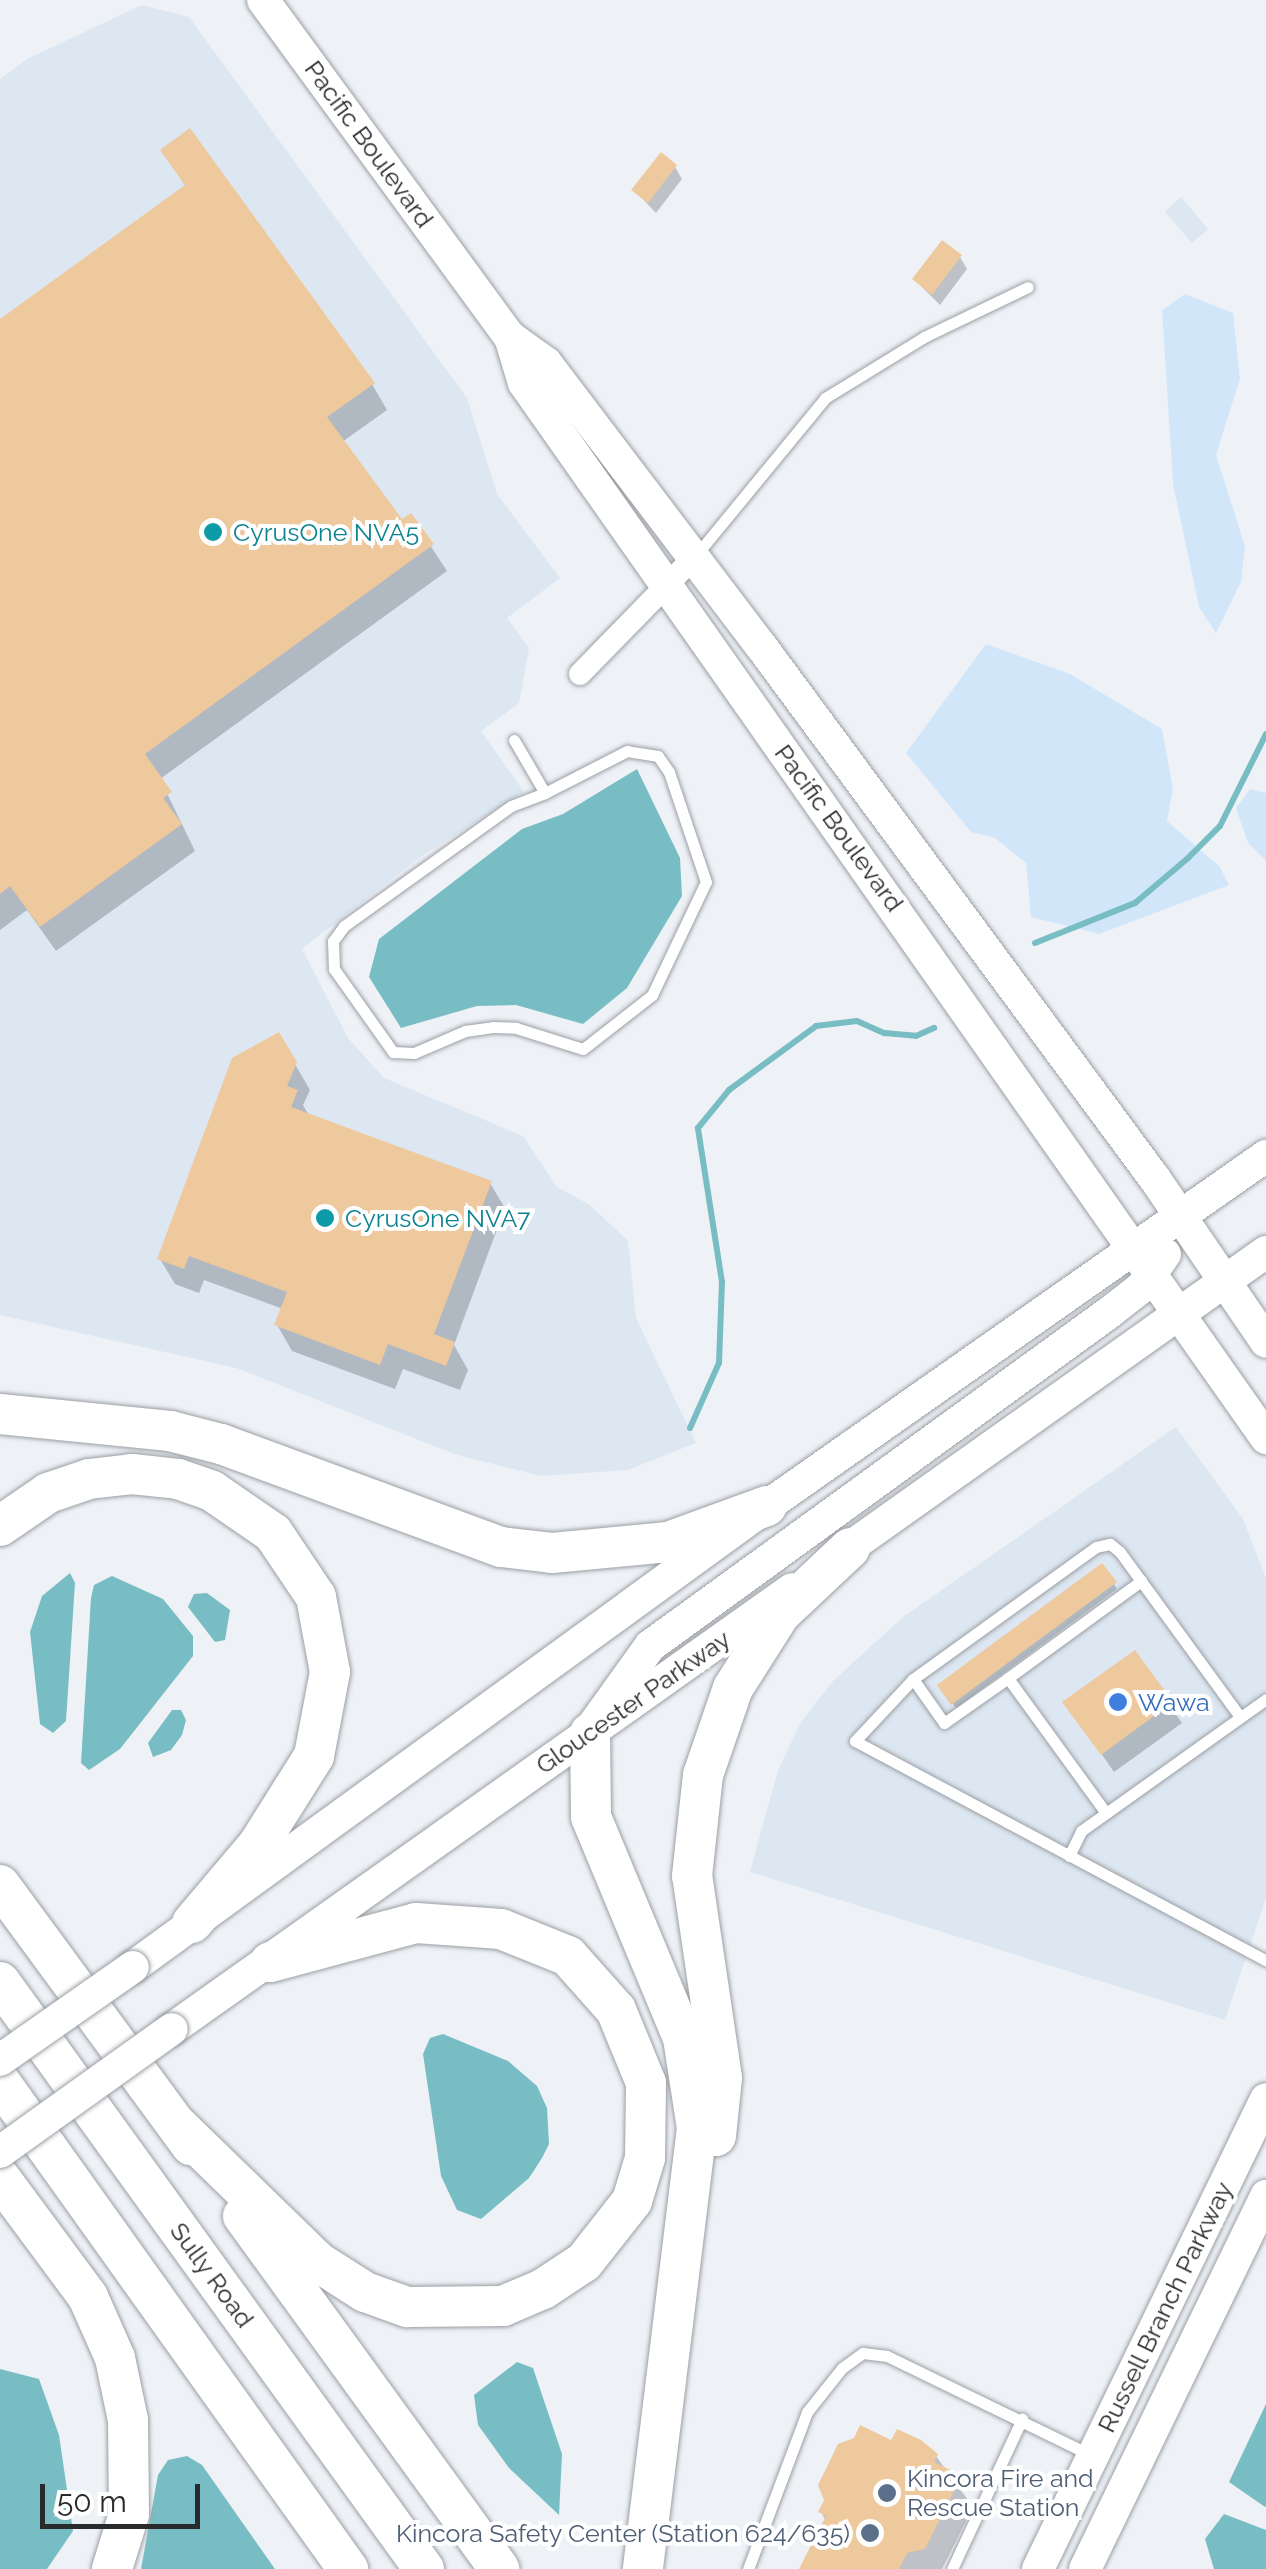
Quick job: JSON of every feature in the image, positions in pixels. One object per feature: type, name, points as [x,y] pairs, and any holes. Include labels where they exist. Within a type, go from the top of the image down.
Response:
[{"type":"highway","points":[[0,1414],[170,1432],[221,1444],[501,1547],[615,1552],[668,1542],[767,1506]]},
{"type":"highway","points":[[0,1526],[48,1494],[90,1480],[132,1474],[178,1479],[212,1491],[274,1533],[316,1597],[330,1672],[314,1756],[258,1845],[192,1923]]},
{"type":"highway","points":[[680,2276],[716,2136],[722,2078],[692,1876],[708,1756],[733,1688],[780,1614],[850,1548]]},
{"type":"highway","points":[[590,1732],[585,1764],[599,1846],[683,2038],[697,2128],[645,2516],[643,2569]]},
{"type":"highway","points":[[0,1866],[11,1900],[499,2569]]},
{"type":"highway","points":[[177,2125],[318,2262],[365,2292],[407,2307],[503,2306],[543,2289],[584,2262],[632,2201],[645,2158],[646,2084],[616,2010],[568,1956],[501,1929],[416,1923],[270,1962]]},
{"type":"highway","name":"Sully Road","points":[[0,1982],[424,2569]]},
{"type":"highway","points":[[0,2082],[348,2569]]},
{"type":"highway","points":[[0,2178],[88,2298],[115,2358],[128,2420],[128,2514],[112,2569]]},
{"type":"main road","name":"Pacific Boulevard","points":[[263,0],[510,337],[546,363],[694,557],[1178,1212]]},
{"type":"main road","name":"Pacific Boulevard","points":[[510,337],[524,383],[1183,1312]]},
{"type":"main road","points":[[0,2060],[1178,1212],[1266,1156]]},
{"type":"main road","points":[[590,1732],[618,1684],[650,1646],[1110,1312],[1154,1272],[1178,1212]]},
{"type":"main road","points":[[1178,1212],[1266,1342]]},
{"type":"main road","name":"Gloucester Parkway","points":[[0,2152],[1266,1252]]},
{"type":"main road","points":[[1183,1312],[1266,1438]]},
{"type":"main road","name":"Russell Branch Parkway","points":[[1038,2569],[1266,2099]]},
{"type":"main road","name":"Russell Branch Parkway","points":[[1085,2569],[1266,2196]]},
{"type":"street","points":[[580,674],[694,557]]},
{"type":"lane","points":[[694,557],[825,398],[924,337],[1028,287]]},
{"type":"lane","points":[[514,740],[545,793]]},
{"type":"lane","points":[[628,751],[658,756],[669,772],[706,882],[652,995],[583,1049],[516,1028],[493,1027],[465,1031],[414,1054],[393,1052],[334,969],[333,941],[344,926],[511,806],[545,793],[628,751]]},
{"type":"lane","points":[[1240,1718],[1120,1552],[1110,1544],[1096,1547],[913,1679],[855,1741],[1266,1960]]},
{"type":"lane","points":[[913,1679],[944,1723],[1140,1582]]},
{"type":"lane","points":[[1008,1678],[1106,1813]]},
{"type":"lane","points":[[1069,1856],[1081,1831],[1266,1698]]},
{"type":"lane","points":[[748,2569],[807,2412],[842,2368],[864,2354],[887,2356],[1093,2456]]},
{"type":"lane","points":[[952,2569],[1022,2419]]},
{"type":"shaded area","points":[[142,5],[189,17],[467,398],[497,494],[560,578],[507,618],[529,648],[519,703],[481,731],[524,792],[423,855],[302,949],[348,1038],[384,1078],[523,1136],[557,1187],[590,1205],[628,1241],[636,1318],[696,1443],[628,1470],[541,1476],[457,1455],[236,1368],[0,1315],[0,79],[27,59]]},
{"type":"shaded area","points":[[1181,197],[1208,229],[1192,243],[1165,212]]},
{"type":"shaded area","points":[[1185,294],[1233,313],[1240,379],[1216,455],[1245,546],[1241,582],[1216,633],[1199,607],[1173,484],[1162,310]]},
{"type":"shaded area","points":[[986,644],[1070,674],[1162,729],[1173,789],[1167,821],[1220,867],[1229,885],[1099,934],[1031,917],[1026,863],[995,838],[971,832],[906,753]]},
{"type":"shaded area","points":[[1250,789],[1266,793],[1266,861],[1248,843],[1236,808]]},
{"type":"shaded area","points":[[1176,1427],[1243,1519],[1266,1578],[1266,1898],[1225,2020],[750,1872],[778,1770],[801,1722],[834,1680],[903,1617]]},
{"type":"water","points":[[637,769],[680,858],[682,896],[627,988],[583,1024],[516,1005],[477,1006],[401,1028],[369,977],[379,939],[522,829],[563,814]]},
{"type":"water","points":[[70,1573],[75,1583],[66,1721],[53,1733],[40,1724],[30,1632],[42,1596]]},
{"type":"water","points":[[112,1576],[163,1599],[193,1636],[193,1656],[120,1749],[89,1770],[81,1763],[91,1598],[94,1585]]},
{"type":"water","points":[[207,1593],[230,1610],[225,1640],[215,1642],[188,1607],[194,1594]]},
{"type":"water","points":[[172,1710],[181,1710],[186,1720],[182,1735],[171,1750],[153,1757],[148,1743]]},
{"type":"water","points":[[443,2034],[508,2061],[537,2086],[547,2108],[549,2144],[542,2158],[529,2178],[481,2219],[457,2210],[441,2176],[423,2054],[430,2038]]},
{"type":"water","points":[[517,2362],[533,2368],[562,2454],[559,2515],[509,2468],[478,2425],[474,2395]]},
{"type":"water","points":[[0,2369],[39,2379],[59,2435],[73,2531],[47,2569],[0,2569]]},
{"type":"water","points":[[1266,2404],[1266,2506],[1265,2507],[1229,2482]]},
{"type":"water","points":[[187,2456],[202,2465],[275,2569],[141,2569],[158,2475],[168,2460]]},
{"type":"water","points":[[1224,2514],[1266,2530],[1266,2569],[1214,2569],[1205,2539]]},
{"type":"building","name":"CyrusOne NVA5","points":[[190,128],[375,383],[327,417],[402,519],[411,513],[434,544],[145,754],[172,792],[163,798],[182,824],[40,927],[10,886],[0,894],[0,319],[185,185],[160,150]]},
{"type":"building","points":[[661,152],[677,165],[648,203],[631,190]]},
{"type":"building","points":[[942,240],[962,255],[932,295],[912,279]]},
{"type":"building","name":"CyrusOne NVA7","points":[[279,1032],[297,1062],[287,1086],[298,1090],[291,1107],[492,1181],[434,1334],[455,1342],[446,1366],[388,1344],[380,1365],[274,1325],[287,1292],[189,1256],[184,1269],[157,1259],[232,1058]]},
{"type":"building","points":[[1102,1563],[1117,1582],[951,1705],[937,1685]]},
{"type":"building","name":"Wawa","points":[[1135,1650],[1173,1702],[1101,1755],[1062,1702]]},
{"type":"building","name":"Kincora Fire and Rescue Station","points":[[860,2425],[891,2440],[897,2429],[921,2440],[938,2454],[934,2462],[955,2472],[949,2483],[956,2487],[925,2549],[907,2553],[899,2569],[799,2569],[826,2516],[818,2512],[824,2500],[818,2485],[838,2444],[854,2438]]},
{"type":"waterway","points":[[1035,943],[1135,903],[1188,858],[1220,826],[1266,734]]},
{"type":"waterway","points":[[690,1428],[719,1363],[722,1282],[698,1128],[729,1090],[816,1026],[857,1021],[884,1033],[916,1036],[934,1028]]},
{"type":"place","name":"CyrusOne NVA5","points":[[213,532]]},
{"type":"place","name":"CyrusOne NVA7","points":[[325,1218]]},
{"type":"place","name":"Wawa","points":[[1118,1702]]},
{"type":"place","name":"Kincora Fire and Rescue Station","points":[[887,2493]]},
{"type":"place","name":"Kincora Safety Center (Station 624/635)","points":[[870,2533]]}]
